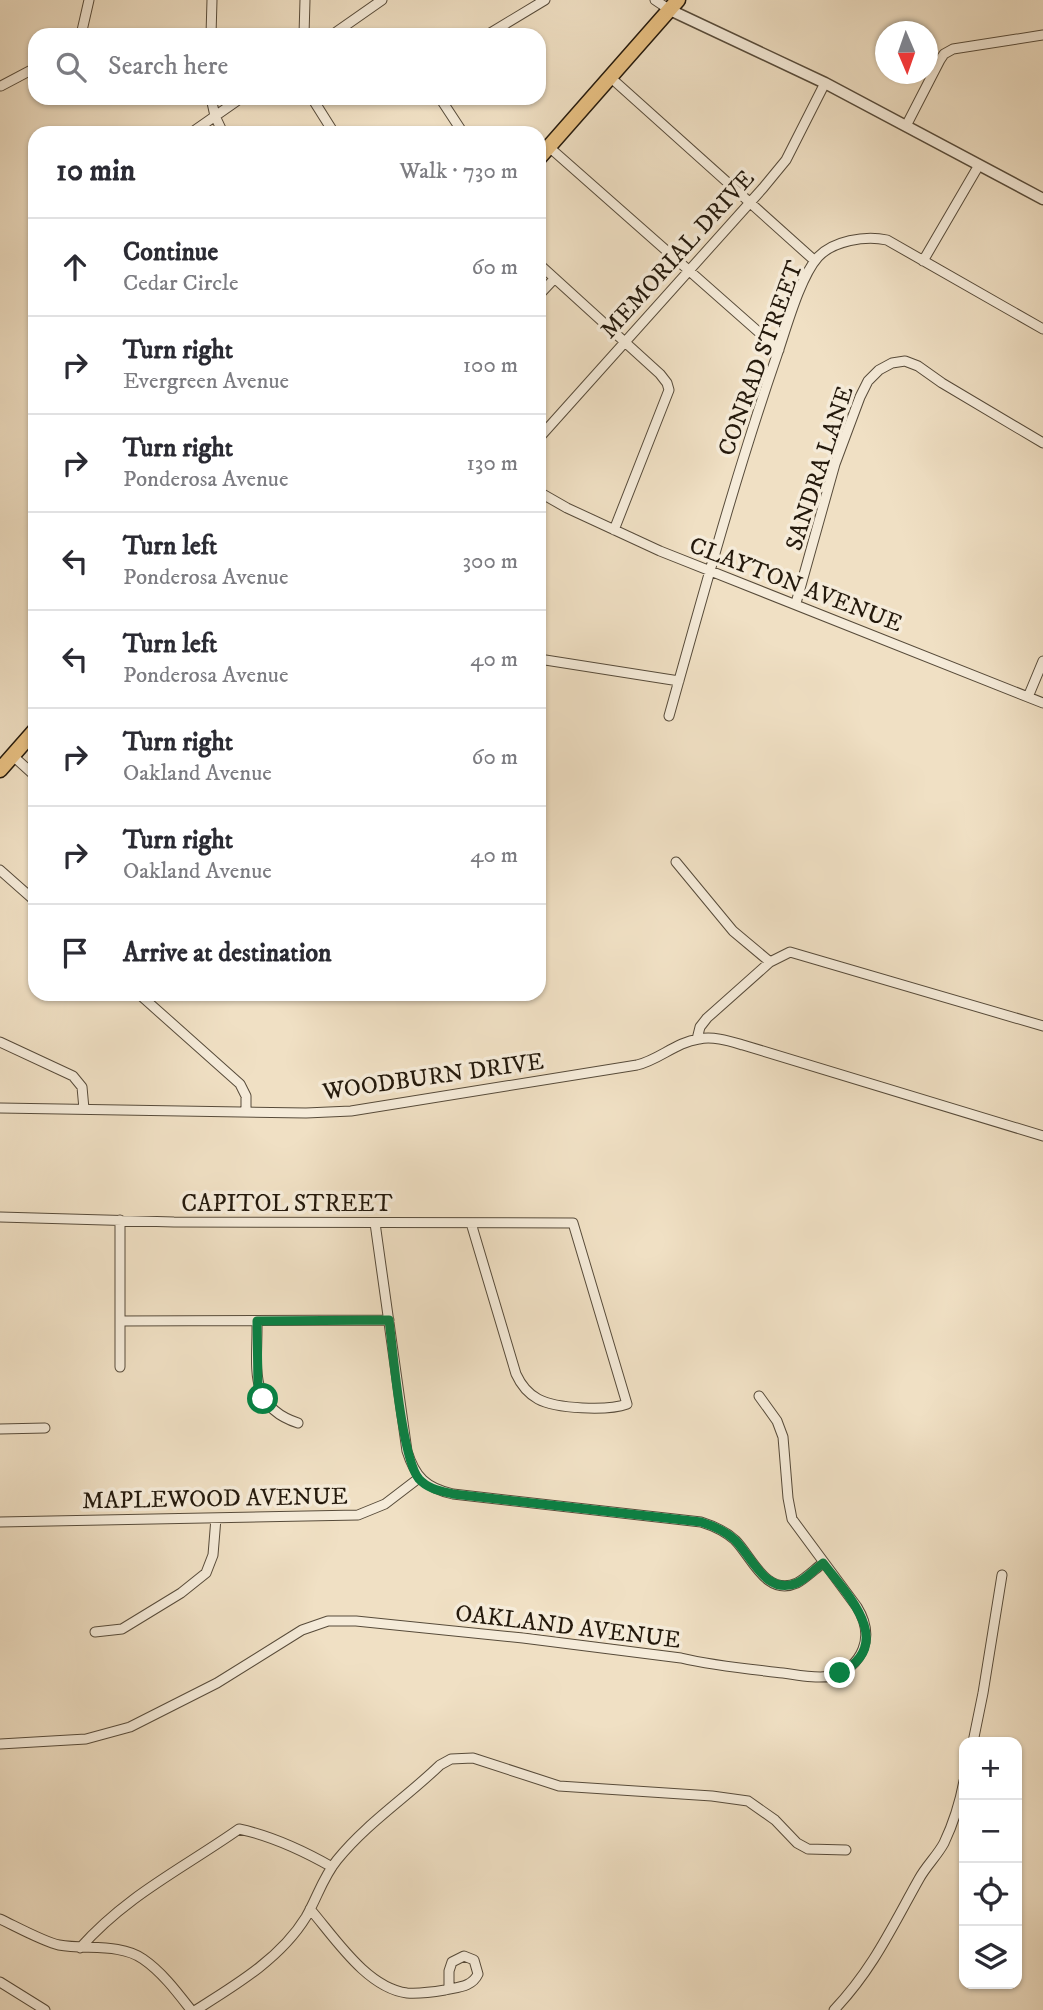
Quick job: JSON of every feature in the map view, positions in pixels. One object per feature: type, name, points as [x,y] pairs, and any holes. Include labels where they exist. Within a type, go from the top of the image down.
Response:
[{"type":"main road","points":[[546,150],[674,5]]},
{"type":"main road","points":[[0,770],[28,738]]},
{"type":"street","points":[[82,28],[89,0]]},
{"type":"street","points":[[211,28],[212,0]]},
{"type":"street","points":[[304,28],[305,0]]},
{"type":"street","points":[[342,28],[382,0]]},
{"type":"street","points":[[499,28],[545,0]]},
{"type":"street","points":[[655,0],[674,5],[1043,199]]},
{"type":"street","points":[[906,126],[940,60],[947,52],[963,47],[1043,35]]},
{"type":"street","points":[[1,86],[28,72]]},
{"type":"street","points":[[610,77],[815,261]]},
{"type":"street","name":"MEMORIAL DRIVE","points":[[546,430],[786,160],[825,83]]},
{"type":"street","points":[[213,105],[220,126]]},
{"type":"street","points":[[201,126],[231,105]]},
{"type":"street","points":[[316,105],[330,126]]},
{"type":"street","points":[[445,105],[458,126]]},
{"type":"street","points":[[546,154],[689,271],[779,350]]},
{"type":"street","points":[[923,261],[979,165]]},
{"type":"street","name":"CONRAD STREET","points":[[669,716],[747,443],[803,285],[815,261],[825,250],[862,238],[876,237],[887,240],[1043,329]]},
{"type":"street","points":[[546,271],[660,374],[669,390],[614,530]]},
{"type":"street","points":[[546,288],[554,279]]},
{"type":"street","name":"SANDRA LANE","points":[[796,603],[835,464],[860,397],[868,381],[879,370],[892,363],[905,361],[918,366],[1043,443]]},
{"type":"street","name":"CLAYTON AVENUE","points":[[546,496],[614,530],[709,570],[1043,702]]},
{"type":"street","points":[[546,660],[679,681]]},
{"type":"street","points":[[1028,696],[1043,661]]},
{"type":"street","points":[[12,755],[28,770]]},
{"type":"street","points":[[676,862],[733,931],[770,962]]},
{"type":"street","points":[[0,870],[28,895]]},
{"type":"street","points":[[1043,1026],[794,952],[785,953],[770,962],[707,1018],[700,1027],[697,1039],[718,1039],[743,1045],[1043,1136]]},
{"type":"street","points":[[147,1001],[240,1084],[246,1096],[246,1111]]},
{"type":"street","name":"WOODBURN DRIVE","points":[[0,1108],[329,1112],[371,1109],[637,1065],[657,1059],[697,1039]]},
{"type":"street","points":[[0,1042],[73,1076],[82,1087],[84,1109]]},
{"type":"street","name":"CAPITOL STREET","points":[[0,1217],[573,1223],[627,1404],[618,1408],[552,1404],[536,1398],[523,1387],[516,1374],[471,1223]]},
{"type":"street","points":[[120,1220],[120,1367]]},
{"type":"street","points":[[375,1223],[407,1451],[419,1478],[432,1488],[453,1494],[701,1522],[719,1529],[734,1540],[765,1578],[780,1585],[796,1583],[823,1563]]},
{"type":"street","points":[[120,1321],[389,1320]]},
{"type":"street","points":[[257,1321],[258,1388],[270,1408],[298,1423]]},
{"type":"street","name":"OAKLAND AVENUE","points":[[0,1744],[86,1738],[130,1727],[217,1683],[302,1630],[328,1621],[356,1621],[510,1637],[718,1665],[821,1677],[834,1676],[851,1666],[860,1655],[865,1641],[865,1627],[857,1607],[792,1519],[783,1437],[777,1421],[760,1396]]},
{"type":"street","points":[[0,1429],[45,1428]]},
{"type":"street","name":"MAPLEWOOD AVENUE","points":[[0,1522],[358,1515],[385,1504],[419,1478]]},
{"type":"street","points":[[95,1632],[122,1629],[206,1573],[213,1555],[216,1518]]},
{"type":"street","points":[[974,1737],[1002,1575]]},
{"type":"street","points":[[0,1919],[56,1944],[122,1950],[142,1958],[166,1979],[193,2010],[264,1964],[289,1939],[310,1909],[332,1867],[371,1825],[440,1765],[461,1757],[473,1758],[559,1786],[712,1796],[748,1801],[775,1820],[797,1843],[808,1849],[846,1850]]},
{"type":"street","points":[[834,2010],[856,1987],[882,1948],[921,1875],[943,1844],[961,1800]]},
{"type":"street","points":[[80,1948],[102,1922],[127,1902],[239,1829],[259,1833],[284,1843],[332,1867]]},
{"type":"street","points":[[310,1909],[364,1970],[380,1984],[412,1993],[449,1989]]},
{"type":"street","points":[[0,1982],[45,2010]]},
{"type":"route","points":[[263,1399],[258,1388],[257,1321],[389,1320],[407,1451],[415,1473],[425,1484],[453,1494],[701,1522],[719,1529],[734,1540],[760,1573],[774,1584],[785,1586],[796,1583],[823,1563],[864,1620],[866,1634],[860,1655],[851,1666],[840,1673]]}]
